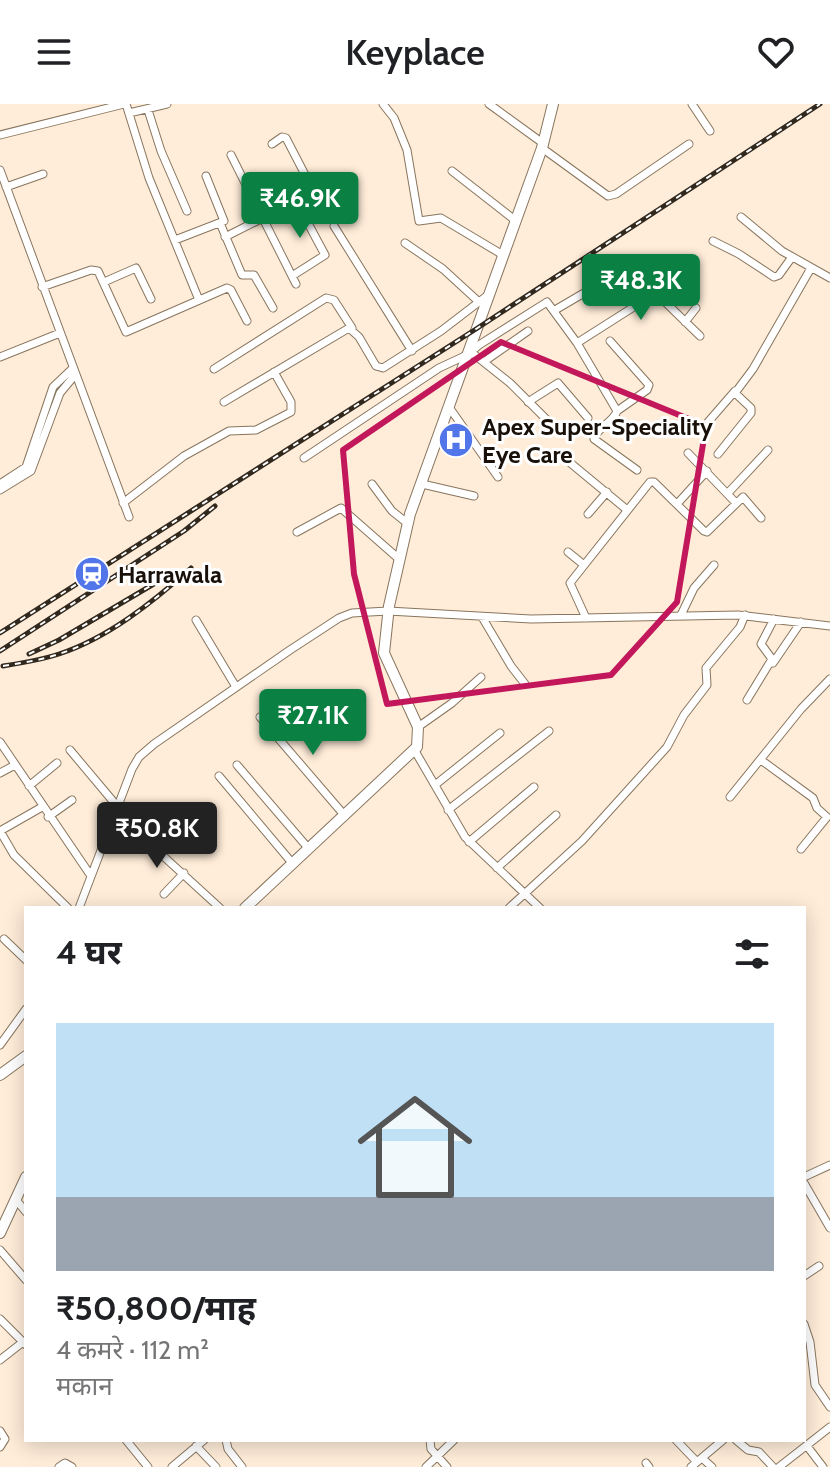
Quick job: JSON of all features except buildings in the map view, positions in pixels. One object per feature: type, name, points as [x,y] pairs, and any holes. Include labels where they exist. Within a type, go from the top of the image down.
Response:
[{"type":"street","points":[[0,135],[125,104],[149,178],[199,300]]},
{"type":"street","points":[[129,113],[167,104]]},
{"type":"street","points":[[383,104],[394,118],[407,150],[419,221],[441,218],[503,255]]},
{"type":"street","points":[[489,104],[608,196],[616,194],[689,144]]},
{"type":"street","points":[[247,906],[415,751],[418,727],[384,653],[388,611],[399,559],[407,523],[469,354],[484,298],[543,146],[553,104]]},
{"type":"street","points":[[692,104],[710,131]]},
{"type":"street","points":[[148,110],[161,151],[187,211]]},
{"type":"street","points":[[272,144],[282,137],[286,138],[323,206]]},
{"type":"street","points":[[231,155],[294,280],[325,255],[296,201]]},
{"type":"street","points":[[0,170],[5,191],[129,517]]},
{"type":"street","points":[[452,171],[516,221]]},
{"type":"street","points":[[5,191],[43,174]]},
{"type":"street","points":[[175,240],[225,219],[206,176]]},
{"type":"street","points":[[225,237],[314,190]]},
{"type":"street","points":[[741,217],[792,257],[830,278]]},
{"type":"street","points":[[220,223],[242,275],[254,275],[273,308]]},
{"type":"street","points":[[334,226],[412,351]]},
{"type":"street","points":[[713,241],[774,277],[792,257]]},
{"type":"street","points":[[405,243],[484,298]]},
{"type":"street","points":[[104,282],[136,268],[151,299]]},
{"type":"street","points":[[702,429],[751,373],[811,268]]},
{"type":"street","points":[[42,287],[95,269],[126,332],[229,289],[247,321]]},
{"type":"street","points":[[555,310],[613,276]]},
{"type":"street","points":[[660,297],[676,280]]},
{"type":"street","points":[[577,343],[650,295],[660,297],[700,336]]},
{"type":"street","points":[[214,369],[326,298],[334,300],[378,368],[383,368],[412,351],[484,298]]},
{"type":"street","points":[[304,458],[388,405],[439,368],[469,354],[547,302],[577,343],[617,411]]},
{"type":"street","points":[[685,322],[696,308]]},
{"type":"street","points":[[224,402],[352,328]]},
{"type":"street","points":[[485,361],[528,331]]},
{"type":"street","points":[[0,357],[60,333]]},
{"type":"street","points":[[610,341],[649,385],[647,390],[617,411],[615,417],[593,437],[637,470]]},
{"type":"street","points":[[469,354],[485,361],[552,425]]},
{"type":"street","points":[[0,490],[27,471],[53,387],[74,371]]},
{"type":"street","points":[[123,503],[184,456],[229,431],[256,430],[291,412],[291,402],[274,372]]},
{"type":"street","points":[[528,402],[558,383],[588,418]]},
{"type":"street","points":[[718,454],[751,413],[751,408],[735,391]]},
{"type":"street","points":[[449,407],[498,477]]},
{"type":"street","points":[[728,493],[768,450]]},
{"type":"street","points":[[688,453],[736,503]]},
{"type":"street","points":[[568,461],[626,509]]},
{"type":"street","points":[[0,484],[27,471]]},
{"type":"street","points":[[677,504],[707,471]]},
{"type":"street","points":[[586,618],[570,583],[650,482],[654,482],[707,532],[743,497],[761,518]]},
{"type":"street","points":[[372,484],[392,511],[407,523]]},
{"type":"street","points":[[422,484],[474,496]]},
{"type":"street","points":[[588,514],[607,492]]},
{"type":"street","points":[[297,532],[328,512],[341,508],[399,559]]},
{"type":"street","points":[[568,552],[584,565]]},
{"type":"street","points":[[681,615],[694,588],[714,565]]},
{"type":"street","points":[[80,906],[132,769],[145,751],[339,618],[352,613],[388,611],[482,617],[586,618],[745,615],[830,626]]},
{"type":"street","points":[[511,906],[582,841],[667,747],[684,715],[707,685],[706,668],[740,627],[745,615]]},
{"type":"street","points":[[482,617],[525,684]]},
{"type":"street","points":[[747,700],[772,659],[761,644],[774,619]]},
{"type":"street","points":[[196,620],[236,687]]},
{"type":"street","points":[[773,663],[801,622]]},
{"type":"street","points":[[418,727],[481,677]]},
{"type":"street","points":[[730,797],[801,709],[830,679]]},
{"type":"street","points":[[260,717],[345,816]]},
{"type":"street","points":[[448,810],[549,731]]},
{"type":"street","points":[[435,785],[500,733]]},
{"type":"street","points":[[0,742],[48,817],[91,876]]},
{"type":"street","points":[[70,750],[116,809],[218,906]]},
{"type":"street","points":[[415,751],[469,842],[538,906]]},
{"type":"street","points":[[761,760],[813,798],[817,808],[827,817],[801,849]]},
{"type":"street","points":[[29,786],[57,763]]},
{"type":"street","points":[[0,773],[15,765]]},
{"type":"street","points":[[237,765],[309,849]]},
{"type":"street","points":[[219,776],[293,864]]},
{"type":"street","points":[[469,842],[534,787]]},
{"type":"street","points":[[48,817],[72,800]]},
{"type":"street","points":[[42,807],[0,831],[14,855],[66,906]]},
{"type":"street","points":[[497,868],[556,815]]},
{"type":"street","points":[[164,894],[184,873]]},
{"type":"street","points":[[4,939],[24,958]]},
{"type":"street","points":[[0,1045],[24,1012]]},
{"type":"street","points":[[0,1075],[24,1057]]},
{"type":"street","points":[[806,1176],[830,1165]]},
{"type":"street","points":[[0,1233],[24,1182]]},
{"type":"street","points":[[806,1186],[830,1228]]},
{"type":"street","points":[[17,1201],[24,1210]]},
{"type":"street","points":[[0,1250],[24,1278]]},
{"type":"street","points":[[806,1275],[819,1266]]},
{"type":"street","points":[[0,1319],[24,1342]]},
{"type":"street","points":[[806,1330],[815,1385],[830,1407]]},
{"type":"street","points":[[0,1360],[24,1344]]},
{"type":"street","points":[[779,1467],[830,1427]]},
{"type":"street","points":[[0,1431],[5,1439],[0,1447]]},
{"type":"street","points":[[128,1442],[148,1467]]},
{"type":"street","points":[[172,1467],[201,1442]]},
{"type":"street","points":[[226,1442],[242,1467]]},
{"type":"street","points":[[430,1442],[447,1467]]},
{"type":"street","points":[[426,1467],[452,1442]]},
{"type":"street","points":[[678,1442],[696,1462],[712,1467]]},
{"type":"street","points":[[696,1462],[721,1442]]},
{"type":"street","points":[[738,1442],[748,1450],[759,1452],[773,1467]]},
{"type":"street","points":[[196,1446],[216,1467]]},
{"type":"street","points":[[807,1446],[823,1467]]},
{"type":"street","points":[[59,1467],[65,1463],[72,1467]]},
{"type":"highlighted area","points":[[501,342],[706,426],[677,602],[611,675],[387,704],[354,574],[343,450]]},
{"type":"railway","points":[[0,633],[476,329],[820,104]]},
{"type":"railway","points":[[0,651],[184,531],[215,506]]},
{"type":"railway","points":[[3,666],[52,656],[95,639],[145,606],[191,568]]},
{"type":"railway","points":[[29,654],[59,640],[169,575]]},
{"type":"place","name":"Apex Super-Speciality Eye Care","points":[[456,440]]},
{"type":"place","name":"Harrawala","points":[[92,574]]}]
